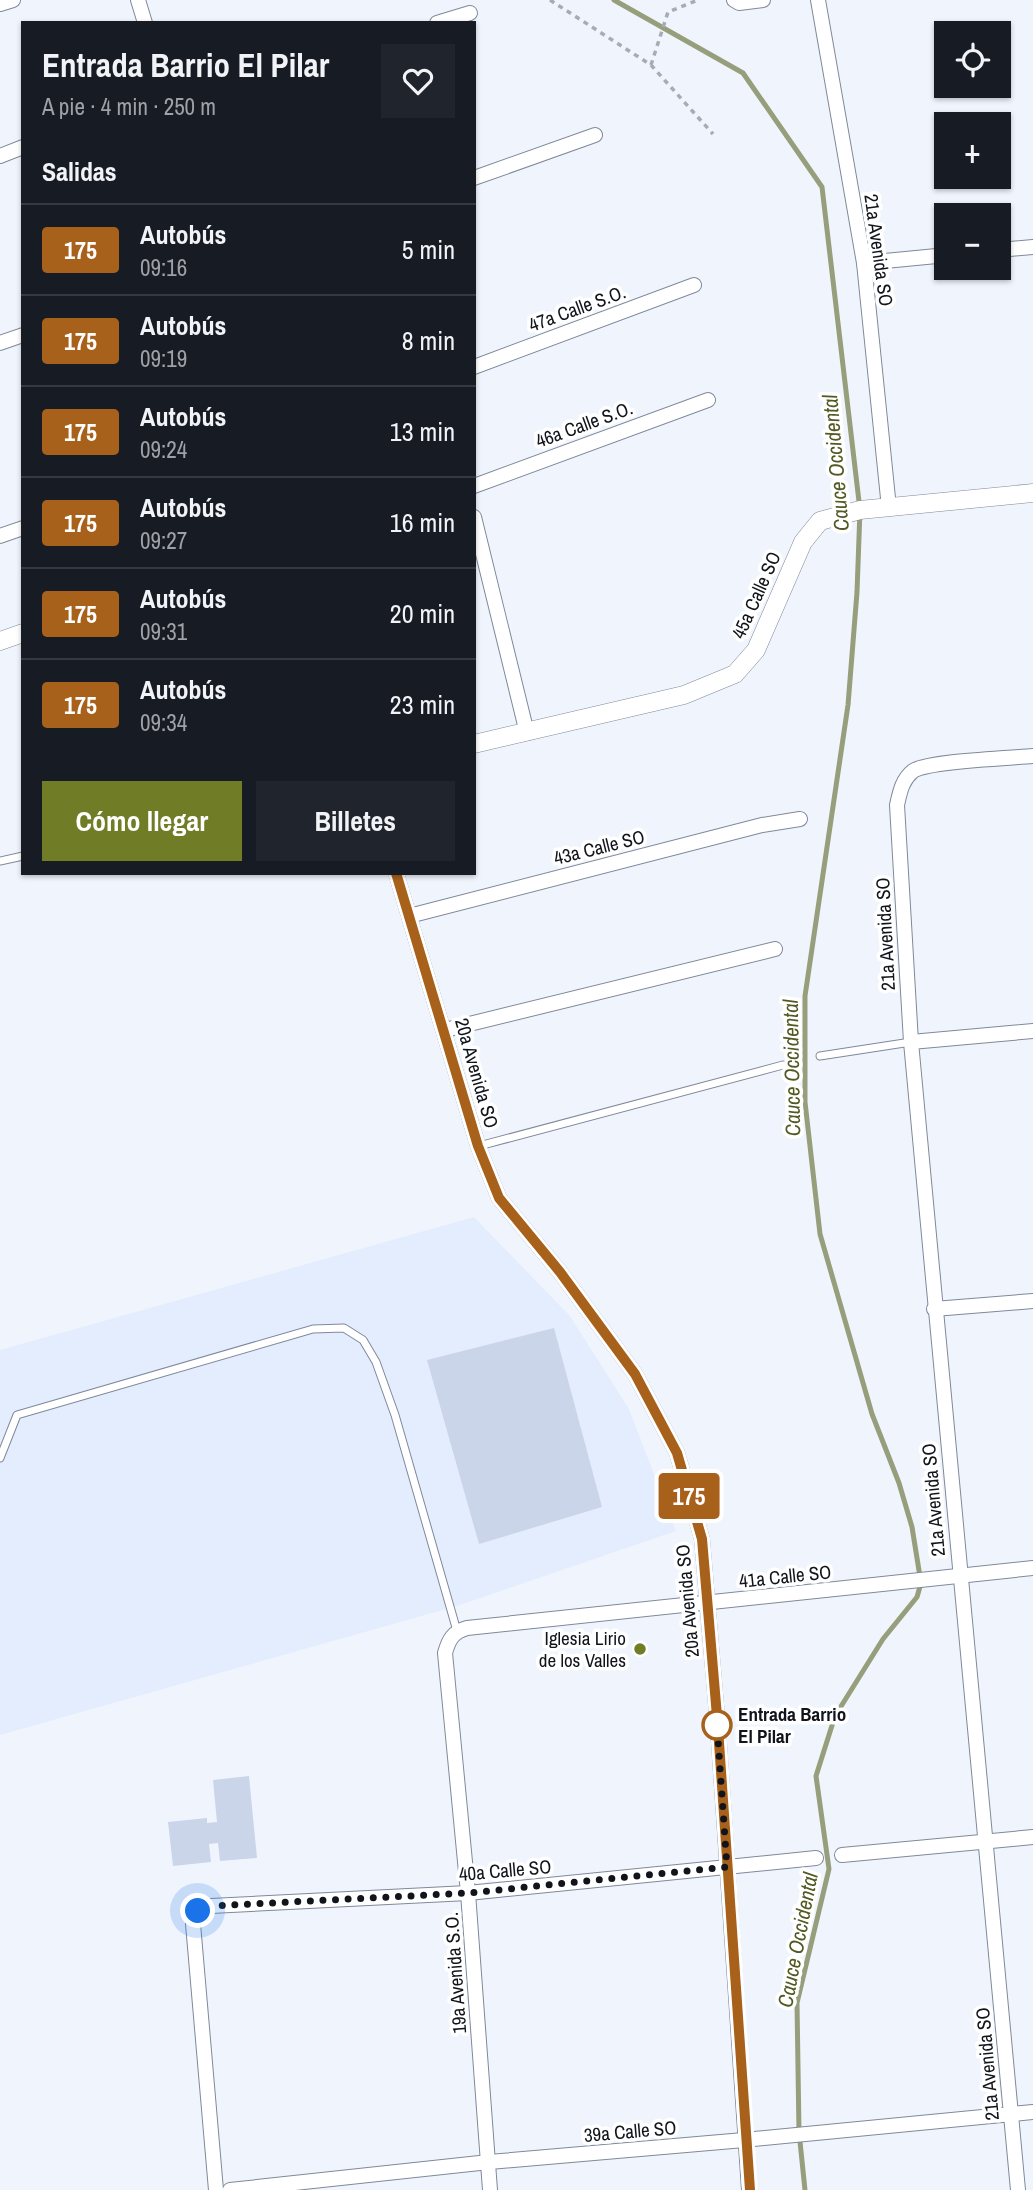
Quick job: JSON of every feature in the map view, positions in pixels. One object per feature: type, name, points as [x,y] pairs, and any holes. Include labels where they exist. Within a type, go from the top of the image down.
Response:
[{"type":"street","points":[[0,4],[13,0]]},
{"type":"street","points":[[138,0],[144,21]]},
{"type":"street","points":[[737,1],[763,0]]},
{"type":"street","name":"21a Avenida SO","points":[[818,0],[864,263],[889,508]]},
{"type":"street","points":[[444,21],[470,13]]},
{"type":"street","points":[[476,177],[595,135]]},
{"type":"street","points":[[0,156],[21,149]]},
{"type":"street","points":[[1011,249],[1033,247]]},
{"type":"street","points":[[864,263],[934,256]]},
{"type":"street","name":"47a Calle S.O.","points":[[476,366],[694,285]]},
{"type":"street","points":[[0,343],[21,336]]},
{"type":"street","name":"46a Calle S.O.","points":[[476,485],[708,400]]},
{"type":"street","name":"45a Calle SO","points":[[476,744],[684,695],[735,674],[756,650],[803,542],[820,521],[859,510],[1033,493]]},
{"type":"street","points":[[476,525],[527,733]]},
{"type":"street","points":[[0,536],[21,529]]},
{"type":"street","points":[[0,641],[21,634]]},
{"type":"street","name":"21a Avenida SO","points":[[1017,2190],[934,1309],[911,1042],[897,805],[902,783],[915,769],[1033,756]]},
{"type":"street","name":"43a Calle SO","points":[[409,916],[762,825],[800,819]]},
{"type":"street","name":"20a Avenida SO","points":[[397,875],[478,1146],[499,1198],[560,1272],[635,1374],[677,1453],[702,1539],[744,2140],[750,2190]]},
{"type":"street","points":[[445,1030],[775,949]]},
{"type":"street","points":[[911,1042],[1033,1031]]},
{"type":"street","points":[[934,1309],[1033,1301]]},
{"type":"street","name":"41a Calle SO","points":[[457,1631],[1033,1568]]},
{"type":"street","name":"19a Avenida S.O.","points":[[457,1631],[448,1642],[445,1653],[468,1893],[490,2190]]},
{"type":"street","points":[[842,1856],[1033,1837]]},
{"type":"street","name":"40a Calle SO","points":[[216,2190],[193,1924],[198,1911],[211,1906],[468,1893],[816,1858]]},
{"type":"street","name":"39a Calle SO","points":[[230,2190],[488,2162],[1033,2112]]},
{"type":"lane","points":[[0,862],[21,857]]},
{"type":"lane","points":[[820,1056],[911,1042]]},
{"type":"lane","points":[[478,1146],[783,1065]]},
{"type":"lane","points":[[0,1458],[18,1415],[313,1329],[344,1328],[363,1340],[376,1362],[395,1415],[457,1631]]},
{"type":"path","points":[[550,0],[651,65],[713,134]]},
{"type":"path","points":[[651,65],[668,12],[698,0]]},
{"type":"shaded area","points":[[474,1217],[570,1316],[629,1409],[676,1531],[457,1606],[0,1735],[0,1350]]},
{"type":"building","points":[[554,1328],[602,1507],[479,1544],[427,1360]]},
{"type":"building","points":[[249,1776],[257,1858],[220,1861],[218,1843],[209,1844],[211,1862],[173,1866],[168,1822],[207,1818],[207,1823],[217,1822],[213,1780]]},
{"type":"waterway","name":"Cauce Occidental","points":[[614,0],[743,73],[822,187],[860,510],[848,705],[805,996],[805,1102],[820,1234],[872,1414],[899,1483],[912,1527],[921,1583],[917,1597],[883,1639],[835,1716],[816,1776],[829,1869],[797,2003],[799,2132],[805,2190]]},
{"type":"bus line","name":"175","points":[[397,875],[478,1146],[499,1198],[560,1272],[635,1374],[677,1453],[702,1539],[718,1728],[744,2140],[750,2190]]},
{"type":"place","name":"Iglesia Lirio de los Valles","points":[[640,1649]]},
{"type":"place","name":"Entrada Barrio El Pilar","points":[[717,1725]]},
{"type":"route","points":[[198,1911],[211,1906],[468,1893],[727,1867],[717,1725]]}]
